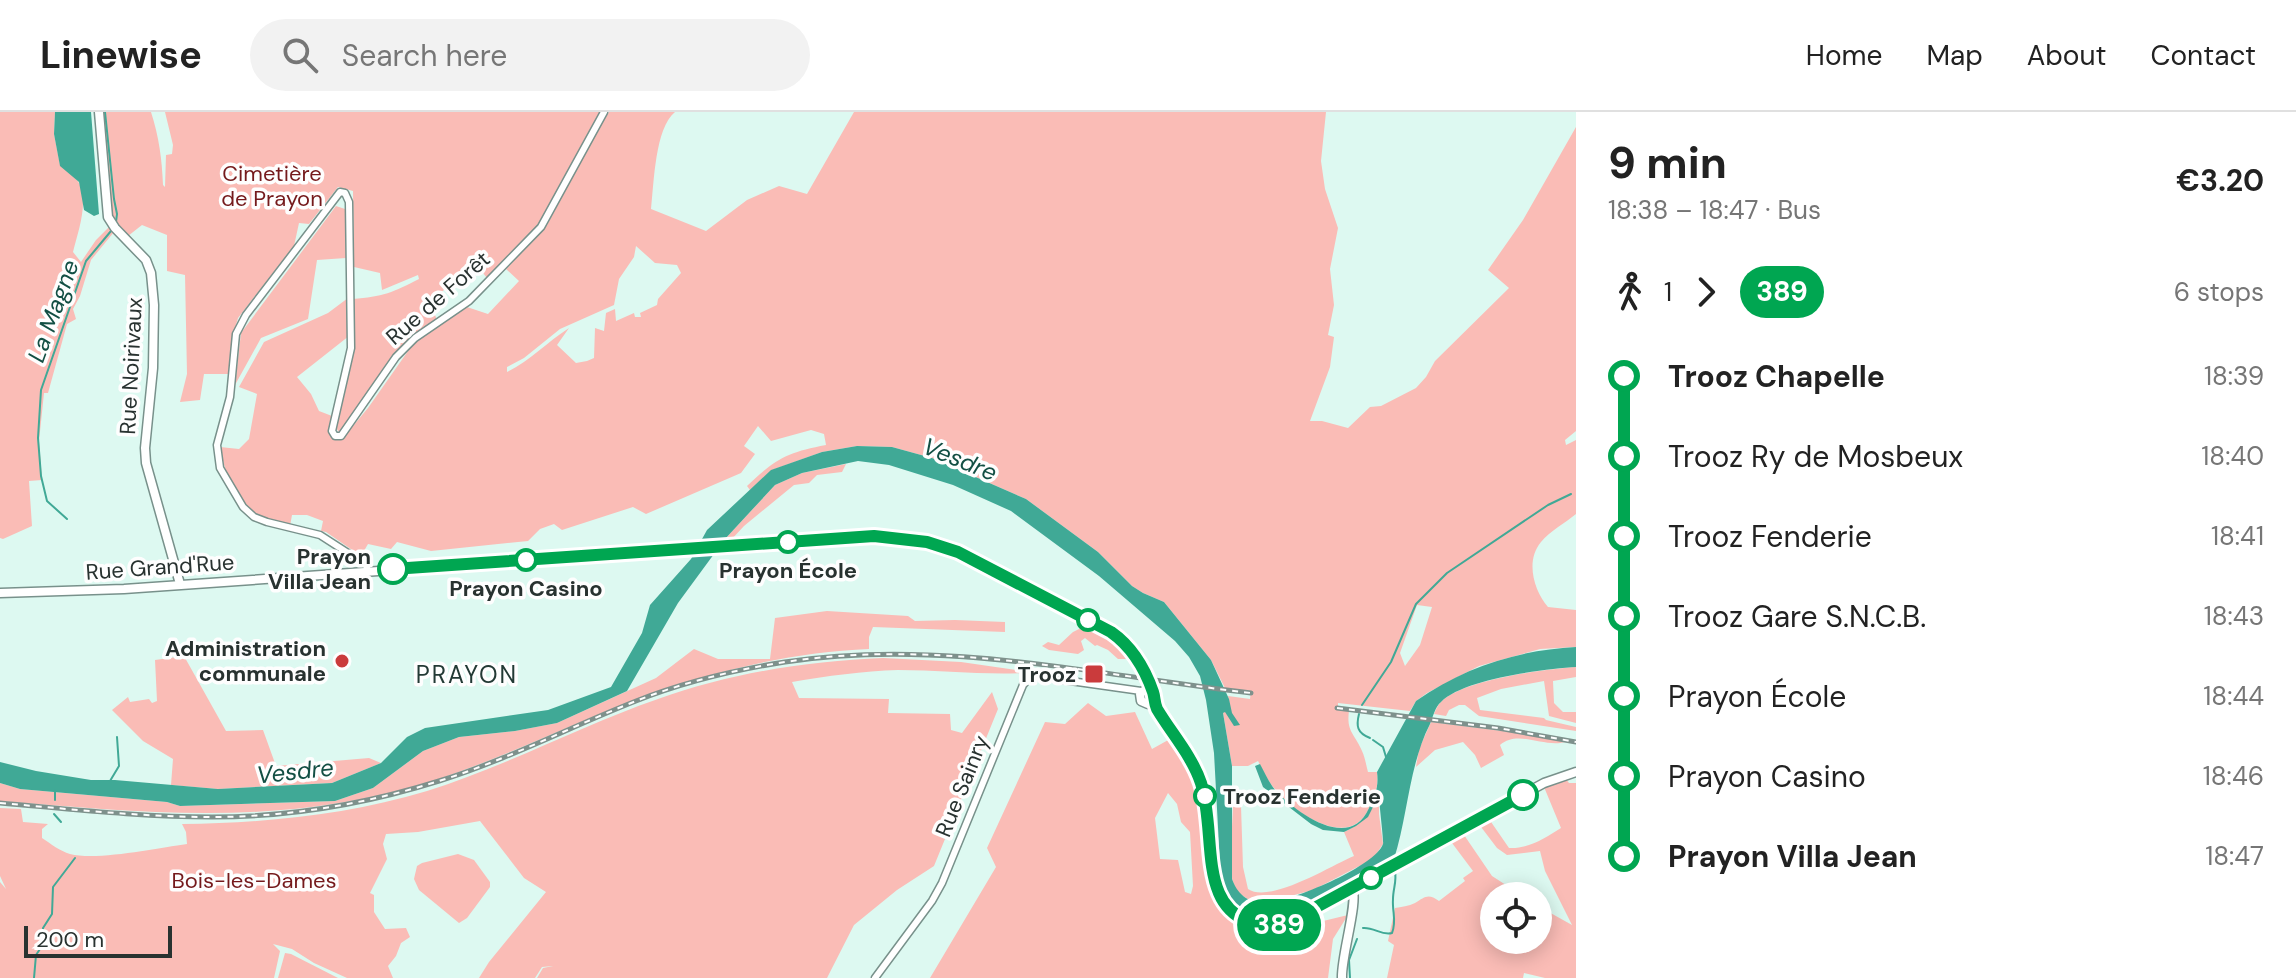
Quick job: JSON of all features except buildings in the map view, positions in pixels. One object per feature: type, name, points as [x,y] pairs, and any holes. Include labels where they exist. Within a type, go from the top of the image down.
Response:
[{"type":"main road","name":"Rue Noirivaux","points":[[99,112],[108,217],[146,260],[151,273],[153,368],[146,463],[180,584]]},
{"type":"main road","name":"Rue Grand'Rue","points":[[0,593],[84,591],[889,537],[943,546],[1120,638],[1133,653],[1147,696],[1191,760],[1201,785],[1207,806],[1218,889],[1236,914],[1253,924],[1270,927],[1285,924],[1352,887]]},
{"type":"main road","points":[[1342,978],[1356,898],[1352,887],[1544,783],[1576,772]]},
{"type":"street","name":"Rue de Forêt","points":[[368,570],[365,564],[320,535],[254,517],[243,507],[220,468],[217,445],[230,397],[236,334],[246,315],[326,209],[340,192],[345,193],[349,202],[351,348],[332,431],[335,436],[341,436],[396,357],[415,338],[469,301],[541,227],[604,112]]},
{"type":"street","name":"Rue Sainry","points":[[875,978],[942,883],[1028,679],[1035,676],[1116,688],[1147,696]]},
{"type":"green space","points":[[0,112],[55,112],[54,134],[60,165],[75,178],[82,191],[82,217],[73,252],[81,262],[109,227],[114,232],[91,260],[73,309],[76,319],[67,324],[48,393],[44,393],[39,441],[42,480],[29,481],[32,526],[3,539],[0,538]]},
{"type":"green space","name":"Cimetière de Prayon","points":[[101,112],[151,112],[165,187],[166,155],[172,154],[173,145],[165,112],[601,112],[543,221],[487,278],[474,262],[430,303],[437,320],[415,334],[397,354],[343,431],[339,432],[336,419],[355,344],[353,299],[395,291],[419,279],[418,275],[382,290],[380,273],[354,267],[353,191],[338,187],[309,224],[299,223],[294,246],[238,318],[232,339],[230,374],[204,374],[200,400],[180,402],[187,374],[185,275],[167,271],[167,235],[142,225],[128,236],[113,219]]},
{"type":"green space","points":[[609,112],[675,112],[668,120],[659,143],[651,209],[706,231],[747,200],[779,186],[807,194],[854,112],[1326,112],[1321,161],[1325,189],[1338,228],[1330,269],[1334,305],[1328,335],[1334,337],[1330,367],[1310,421],[1348,428],[1370,407],[1381,406],[1416,388],[1435,361],[1509,288],[1488,270],[1523,220],[1576,127],[1576,431],[1565,440],[1566,445],[1576,440],[1576,514],[1541,542],[1532,567],[1535,584],[1548,607],[1576,610],[1576,647],[1540,649],[1479,666],[1427,693],[1416,701],[1410,711],[1338,703],[1338,710],[1349,711],[1350,728],[1363,753],[1368,772],[1377,772],[1377,782],[1369,808],[1360,821],[1349,827],[1336,827],[1307,816],[1283,798],[1258,761],[1248,766],[1232,766],[1223,713],[1225,711],[1239,725],[1231,713],[1228,696],[1250,699],[1251,691],[1225,688],[1211,660],[1164,602],[1132,586],[1098,552],[1026,499],[932,458],[892,447],[857,446],[822,452],[772,470],[750,490],[747,486],[774,463],[792,454],[826,445],[824,434],[811,430],[771,441],[758,426],[744,446],[755,454],[741,473],[646,514],[633,507],[562,530],[554,524],[540,529],[528,541],[431,551],[397,542],[391,549],[368,544],[361,556],[321,531],[323,521],[307,515],[292,515],[290,526],[262,518],[247,507],[231,483],[220,447],[239,449],[249,439],[257,394],[239,387],[264,342],[328,313],[348,298],[349,336],[297,377],[311,394],[319,411],[332,416],[330,435],[335,439],[343,438],[413,344],[467,307],[488,314],[519,281],[506,269],[547,225]],"holes":[[[636,246],[655,263],[677,265],[681,273],[658,299],[657,305],[640,313],[641,317],[635,317],[634,313],[616,321],[615,309],[606,313],[604,331],[595,328],[594,358],[576,363],[557,345],[569,328],[507,372],[507,367],[524,358],[560,329],[614,305],[619,279],[634,257]],[[1417,605],[1432,607],[1420,645],[1405,666],[1400,653]]]},
{"type":"green space","points":[[336,206],[345,209],[346,258],[317,260],[308,319],[261,338],[235,385],[241,333]]},
{"type":"green space","points":[[846,464],[842,472],[817,475],[809,483],[794,485],[731,540],[725,539],[775,485],[802,473]]},
{"type":"green space","points":[[827,611],[908,616],[915,621],[1005,622],[1005,632],[873,627],[869,649],[811,654],[753,664],[696,679],[613,708],[453,774],[372,797],[319,806],[214,813],[0,801],[0,783],[20,789],[167,802],[180,806],[335,801],[373,788],[423,751],[459,737],[557,723],[656,678],[694,649],[718,659],[770,659],[775,618]]},
{"type":"green space","points":[[1085,626],[1117,643],[1128,659],[1118,659],[1085,638],[1081,641],[1084,650],[1078,654],[1042,646],[1048,642],[1059,645]]},
{"type":"green space","points":[[184,656],[226,731],[263,730],[276,766],[369,758],[381,763],[332,783],[218,789],[171,785],[173,759],[143,741],[112,710],[128,697],[130,702],[157,701],[155,660]]},
{"type":"green space","name":"Bois-les-Dames","points":[[883,658],[961,662],[1024,673],[872,671],[792,682],[799,698],[889,699],[888,713],[950,714],[951,730],[962,733],[992,692],[998,709],[934,866],[897,890],[854,925],[827,978],[537,978],[543,968],[553,966],[542,967],[535,978],[479,978],[546,892],[524,878],[480,821],[418,832],[386,834],[383,844],[387,859],[370,893],[374,895],[374,912],[385,929],[406,928],[410,937],[401,943],[388,966],[393,978],[347,978],[292,949],[273,944],[280,951],[274,978],[0,978],[0,882],[6,889],[0,876],[0,808],[21,809],[23,822],[48,824],[42,829],[42,838],[70,854],[111,855],[187,844],[182,824],[306,816],[367,806],[427,791],[629,710],[713,682],[797,665]]},
{"type":"green space","points":[[1576,667],[1576,677],[1553,681],[1554,703],[1563,712],[1576,712],[1576,723],[1549,716],[1544,681],[1501,689],[1477,698],[1480,710],[1544,718],[1576,727],[1576,731],[1479,716],[1465,705],[1449,710],[1446,716],[1434,714],[1440,703],[1465,688],[1504,677]]},
{"type":"green space","points":[[1088,703],[1106,716],[1135,712],[1152,749],[1170,739],[1190,775],[1201,804],[1210,879],[1219,900],[1239,920],[1257,931],[1348,915],[1333,939],[1328,978],[930,978],[996,867],[987,848],[1045,722],[1065,724]],"holes":[[[1168,793],[1177,804],[1181,822],[1190,832],[1191,894],[1185,892],[1178,860],[1160,859],[1155,818]]]},
{"type":"green space","points":[[1431,722],[1565,742],[1507,741],[1500,745],[1504,755],[1481,768],[1475,755],[1463,742],[1435,750],[1416,767],[1419,749]]},
{"type":"green space","points":[[1565,778],[1569,783],[1576,783],[1576,978],[1545,978],[1524,973],[1523,978],[1387,978],[1394,945],[1388,941],[1395,908],[1427,897],[1439,901],[1473,871],[1449,839],[1462,832],[1492,876],[1501,882],[1480,882],[1480,954],[1552,954],[1552,914],[1572,925],[1545,871],[1540,851],[1507,855],[1497,848],[1478,823],[1489,819],[1509,848],[1523,847],[1543,839],[1561,828],[1544,787]]},
{"type":"green space","points":[[1379,794],[1383,844],[1373,859],[1313,890],[1264,903],[1249,900],[1237,892],[1232,879],[1233,806],[1241,806],[1243,867],[1248,889],[1270,892],[1300,882],[1354,856],[1344,832],[1366,817]]},
{"type":"green space","points":[[458,854],[474,860],[490,882],[490,887],[467,918],[459,923],[419,890],[414,879],[417,866],[422,863]]},
{"type":"green space","points":[[285,953],[291,954],[338,978],[278,978]]},
{"type":"shaded area","points":[[55,112],[91,112],[99,214],[94,216],[84,210],[79,182],[60,166],[54,134]]},
{"type":"shaded area","name":"Vesdre","points":[[857,446],[892,447],[932,458],[1026,499],[1098,552],[1132,586],[1164,602],[1211,660],[1232,713],[1240,725],[1234,726],[1223,713],[1232,766],[1232,879],[1240,893],[1253,901],[1276,901],[1330,882],[1364,863],[1383,844],[1379,795],[1368,817],[1356,826],[1344,832],[1323,830],[1263,787],[1255,766],[1260,764],[1276,791],[1310,818],[1337,828],[1349,827],[1360,821],[1369,808],[1376,791],[1377,772],[1416,701],[1453,679],[1513,656],[1576,647],[1576,667],[1485,681],[1452,694],[1441,702],[1417,756],[1394,859],[1291,916],[1272,923],[1257,921],[1245,916],[1227,896],[1221,883],[1214,753],[1200,676],[1189,657],[1175,641],[1099,576],[1011,511],[953,485],[889,465],[858,461],[802,473],[775,485],[725,539],[678,603],[627,691],[557,723],[459,737],[423,751],[373,788],[335,801],[180,806],[167,802],[20,789],[0,783],[0,762],[91,780],[218,789],[332,783],[381,763],[407,737],[425,728],[548,710],[611,687],[642,633],[650,605],[691,559],[707,530],[771,470],[822,452]]},
{"type":"waterway","name":"La Magne","points":[[105,112],[116,222]]},
{"type":"waterway","name":"La Magne","points":[[67,519],[47,501],[41,476],[38,438],[41,390],[86,261],[111,231]]},
{"type":"waterway","points":[[1362,705],[1391,662],[1416,604],[1447,573],[1548,505],[1571,494]]},
{"type":"waterway","points":[[1359,714],[1358,729],[1370,738]]},
{"type":"waterway","name":"La Magne","points":[[110,781],[119,766],[117,737]]},
{"type":"waterway","points":[[1373,740],[1383,747],[1386,757]]},
{"type":"waterway","points":[[55,790],[55,800]]},
{"type":"waterway","points":[[54,814],[61,822]]},
{"type":"waterway","points":[[34,978],[36,955],[44,943],[43,928],[52,914],[53,887],[75,858]]},
{"type":"waterway","points":[[1363,928],[1392,933],[1395,871]]},
{"type":"waterway","points":[[1350,978],[1349,960],[1357,939]]},
{"type":"railway","points":[[0,803],[185,817],[270,815],[327,808],[384,796],[464,773],[636,701],[691,682],[766,665],[843,656],[902,654],[1018,662],[1251,693]]},
{"type":"railway","points":[[1337,708],[1498,728],[1576,742]]},
{"type":"bus line","name":"389","points":[[393,569],[874,536],[927,542],[958,552],[1123,640],[1149,682],[1156,707],[1197,772],[1207,806],[1220,895],[1236,914],[1263,927],[1285,924],[1523,795]]},
{"type":"place","name":"Prayon École","points":[[788,542]]},
{"type":"place","name":"Prayon Casino","points":[[526,560]]},
{"type":"place","name":"Prayon Villa Jean","points":[[393,569]]},
{"type":"place","name":"Administration communale","points":[[342,661]]},
{"type":"place","name":"Trooz","points":[[1094,674]]},
{"type":"place","name":"Trooz Fenderie","points":[[1205,796]]},
{"type":"district","name":"PRAYON","points":[[467,674]]}]
